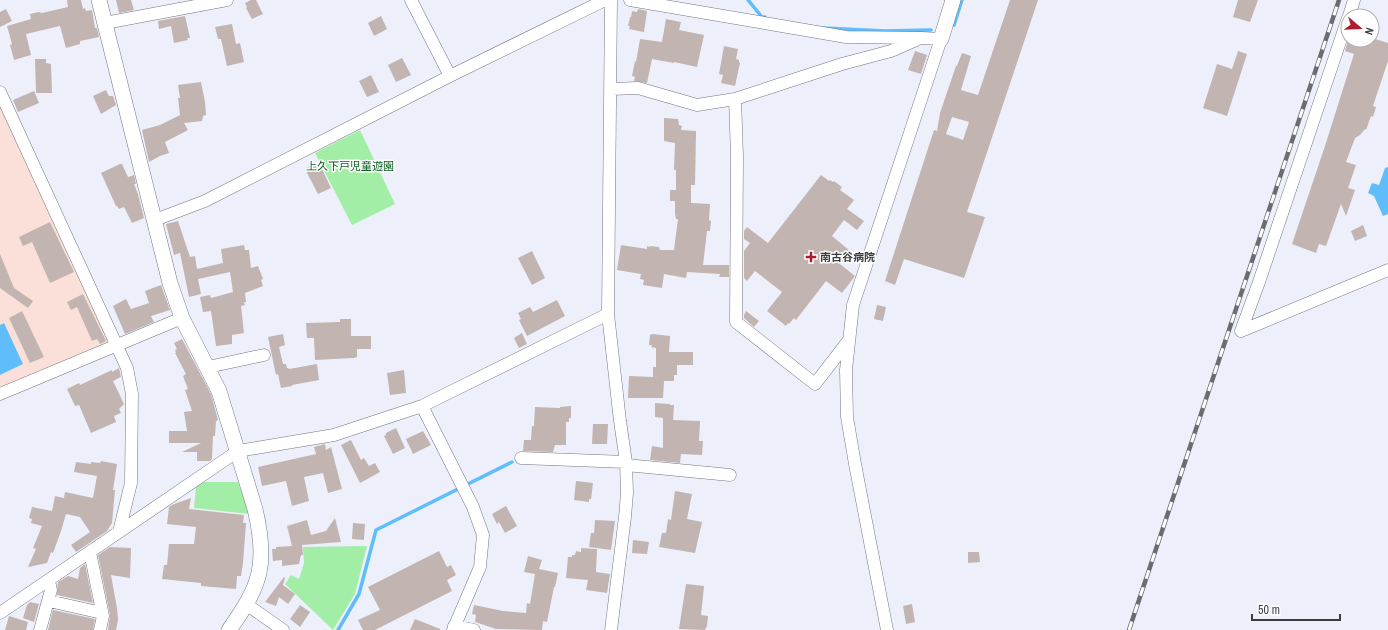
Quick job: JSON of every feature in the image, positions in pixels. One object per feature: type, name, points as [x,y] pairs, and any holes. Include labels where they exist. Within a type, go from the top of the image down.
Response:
[{"type":"street","points":[[99,0],[170,283],[182,318],[219,391],[255,509],[262,544],[258,577],[254,589],[246,604],[228,630]]},
{"type":"street","points":[[105,22],[227,0]]},
{"type":"street","points":[[411,0],[450,76]]},
{"type":"street","points":[[155,220],[205,201],[450,76],[605,0]]},
{"type":"street","points":[[611,0],[608,314],[626,464],[627,493],[611,630]]},
{"type":"street","points":[[630,0],[846,37],[941,39]]},
{"type":"street","points":[[887,630],[847,417],[846,370],[849,340],[853,305],[953,0]]},
{"type":"street","points":[[611,89],[638,88],[697,105],[735,100],[842,64],[891,51],[921,38]]},
{"type":"street","points":[[1340,41],[1259,282],[1241,331],[1388,270]]},
{"type":"street","points":[[0,92],[127,368],[132,394],[131,483],[119,532]]},
{"type":"street","points":[[735,100],[737,156],[736,322],[815,384],[849,340]]},
{"type":"street","points":[[0,613],[238,451],[334,436],[422,406],[608,314]]},
{"type":"street","points":[[0,394],[182,318]]},
{"type":"street","points":[[208,368],[264,355]]},
{"type":"street","points":[[422,406],[472,507],[483,535],[480,567],[454,628],[474,630]]},
{"type":"street","points":[[521,458],[626,464],[730,476]]},
{"type":"street","points":[[90,552],[103,616],[100,630]]},
{"type":"street","points":[[40,630],[49,601],[51,590],[49,581]]},
{"type":"street","points":[[49,601],[102,613]]},
{"type":"street","points":[[246,604],[282,630]]},
{"type":"shaded area","points":[[0,104],[108,338],[107,343],[0,390]]},
{"type":"green space","name":"上久下戸児童遊園","points":[[360,130],[395,204],[352,225],[315,153]]},
{"type":"green space","points":[[201,482],[238,482],[249,514],[194,508],[196,487]]},
{"type":"green space","points":[[367,546],[355,594],[333,630],[285,584],[291,575],[299,579],[304,563],[303,547]]},
{"type":"water","points":[[1388,167],[1388,214],[1383,216],[1374,196],[1368,193],[1372,183],[1379,185],[1385,168]]},
{"type":"water","points":[[4,323],[23,364],[0,375],[0,325]]},
{"type":"building","points":[[67,0],[81,0],[83,9],[85,8],[86,11],[92,10],[95,28],[97,28],[99,37],[80,41],[80,44],[66,48],[60,26],[26,34],[31,55],[14,60],[10,45],[12,44],[7,26],[31,19],[30,14],[68,7]]},
{"type":"building","points":[[116,0],[131,0],[134,10],[119,13]]},
{"type":"building","points":[[251,0],[256,0],[263,14],[252,19],[245,3]]},
{"type":"building","points":[[1010,0],[1038,0],[967,212],[985,217],[964,278],[904,259],[895,285],[885,281],[934,130],[937,131],[940,113],[962,53],[971,56],[961,90],[978,95]],"holes":[[[952,117],[969,122],[963,140],[946,134]]]},
{"type":"building","points":[[1238,0],[1258,0],[1250,22],[1233,17]]},
{"type":"building","points":[[6,9],[12,21],[0,27],[0,12]]},
{"type":"building","points":[[638,9],[647,11],[644,32],[629,29],[630,26],[628,26],[632,11],[637,12]]},
{"type":"building","points":[[185,16],[190,38],[187,38],[188,40],[174,43],[171,26],[159,29],[158,21]]},
{"type":"building","points":[[381,16],[387,29],[374,36],[368,23]]},
{"type":"building","points":[[666,19],[681,22],[679,30],[704,35],[697,67],[652,59],[647,83],[634,81],[635,77],[632,76],[640,39],[662,42]]},
{"type":"building","points":[[232,24],[236,44],[240,43],[244,62],[227,66],[221,39],[218,39],[215,27]]},
{"type":"building","points":[[1380,40],[1388,43],[1388,61],[1373,106],[1376,107],[1373,117],[1371,116],[1366,130],[1365,129],[1355,138],[1346,162],[1356,165],[1348,188],[1355,190],[1346,216],[1341,204],[1326,246],[1319,244],[1316,253],[1292,244],[1354,54],[1345,51],[1346,48],[1380,48]]},
{"type":"building","points":[[724,46],[738,49],[736,59],[739,60],[740,63],[735,86],[721,83],[723,75],[719,74]]},
{"type":"building","points":[[915,51],[927,55],[921,74],[908,70]]},
{"type":"building","points":[[1238,51],[1247,54],[1227,116],[1203,108],[1217,64],[1232,69]]},
{"type":"building","points":[[402,58],[411,75],[396,82],[388,65]]},
{"type":"building","points":[[35,59],[46,59],[46,63],[51,64],[52,93],[36,93]]},
{"type":"building","points":[[371,75],[379,92],[367,97],[359,81]]},
{"type":"building","points":[[201,82],[206,115],[203,116],[202,121],[184,123],[188,130],[165,142],[169,153],[149,162],[142,130],[160,125],[180,115],[178,85]]},
{"type":"building","points":[[106,90],[109,96],[113,96],[116,105],[101,114],[93,96]]},
{"type":"building","points":[[34,91],[39,103],[18,112],[13,100]]},
{"type":"building","points":[[664,118],[678,119],[679,125],[682,126],[681,130],[696,131],[695,185],[691,185],[691,203],[710,204],[709,220],[711,221],[710,231],[707,231],[703,265],[729,265],[729,277],[719,277],[720,274],[687,272],[686,278],[664,274],[662,288],[643,285],[644,280],[640,279],[641,274],[617,270],[621,245],[647,249],[647,246],[650,246],[659,247],[660,250],[674,250],[678,219],[676,219],[675,214],[675,201],[670,201],[670,190],[676,190],[676,170],[674,170],[675,143],[664,141]]},
{"type":"building","points":[[122,164],[128,177],[134,175],[136,184],[134,184],[144,218],[132,223],[124,207],[119,209],[116,206],[101,173]]},
{"type":"building","points":[[315,164],[317,169],[321,167],[331,188],[318,194],[305,169]]},
{"type":"building","points":[[821,175],[829,181],[834,181],[842,187],[840,190],[854,200],[847,209],[864,221],[857,230],[844,220],[832,236],[850,251],[840,264],[855,276],[842,293],[826,281],[796,320],[794,318],[786,326],[767,311],[782,292],[755,271],[747,281],[744,278],[744,251],[750,243],[744,239],[744,231],[747,227],[768,243]]},
{"type":"building","points":[[178,221],[190,257],[195,256],[197,269],[223,263],[221,249],[244,245],[245,250],[249,250],[251,268],[258,266],[263,279],[261,280],[263,286],[245,293],[246,302],[244,302],[245,305],[241,306],[244,333],[232,335],[232,344],[216,346],[211,311],[203,312],[200,297],[210,295],[211,298],[233,292],[230,272],[198,279],[201,294],[189,297],[180,253],[174,255],[166,224]]},
{"type":"building","points":[[50,222],[74,272],[50,283],[32,242],[23,246],[19,237]]},
{"type":"building","points":[[1363,225],[1367,236],[1355,241],[1351,231]]},
{"type":"building","points":[[532,251],[545,278],[532,285],[518,258]]},
{"type":"building","points":[[0,254],[14,288],[33,301],[28,308],[0,288]]},
{"type":"building","points":[[161,285],[170,310],[151,316],[154,322],[125,334],[113,306],[126,299],[131,309],[149,303],[145,291]]},
{"type":"building","points":[[83,294],[106,341],[100,344],[97,339],[92,341],[77,307],[71,310],[67,302]]},
{"type":"building","points":[[557,300],[565,316],[527,336],[519,320],[521,319],[518,313],[530,307],[533,312]]},
{"type":"building","points":[[877,305],[886,307],[883,321],[874,319]]},
{"type":"building","points":[[22,311],[44,357],[30,363],[9,318]]},
{"type":"building","points":[[746,311],[759,321],[754,327],[744,318]]},
{"type":"building","points":[[340,319],[351,319],[351,336],[371,336],[371,349],[357,349],[357,357],[354,358],[315,360],[314,338],[307,338],[306,323],[340,322]]},
{"type":"building","points":[[522,333],[527,344],[519,348],[514,338]]},
{"type":"building","points":[[283,334],[285,345],[279,347],[283,364],[286,364],[287,368],[289,369],[317,364],[319,380],[281,388],[278,374],[276,375],[268,337]]},
{"type":"building","points":[[650,335],[670,336],[669,352],[693,352],[693,365],[677,365],[677,375],[674,375],[674,381],[664,381],[663,398],[628,398],[629,376],[653,377],[653,367],[656,367],[656,348],[649,345]]},
{"type":"building","points":[[182,339],[211,394],[218,420],[216,421],[215,436],[213,436],[212,459],[210,461],[197,461],[197,452],[182,452],[201,443],[169,443],[169,431],[187,431],[184,412],[192,411],[185,390],[188,389],[183,376],[186,374],[175,353],[175,350],[177,349],[174,343]]},
{"type":"building","points":[[119,368],[121,377],[113,381],[124,404],[119,409],[121,413],[114,416],[116,422],[91,433],[79,405],[75,406],[67,389]]},
{"type":"building","points":[[404,370],[406,393],[390,395],[387,373]]},
{"type":"building","points":[[655,403],[674,405],[673,420],[700,421],[699,441],[703,441],[702,455],[681,454],[680,463],[650,460],[652,446],[663,448],[663,418],[655,417]]},
{"type":"building","points":[[571,406],[571,418],[569,418],[569,422],[566,422],[566,445],[555,445],[553,452],[523,451],[524,440],[531,440],[532,426],[534,426],[535,407],[560,408]]},
{"type":"building","points":[[593,424],[608,424],[607,444],[592,444]]},
{"type":"building","points":[[396,428],[405,448],[393,454],[384,436],[386,433]]},
{"type":"building","points":[[423,431],[431,445],[413,454],[406,439]]},
{"type":"building","points":[[351,440],[361,460],[364,458],[369,466],[375,463],[380,472],[360,483],[341,445]]},
{"type":"building","points":[[325,444],[326,450],[331,447],[342,489],[328,493],[323,473],[304,477],[309,501],[292,506],[286,481],[262,486],[258,467],[316,454],[314,447]]},
{"type":"building","points":[[101,461],[117,464],[113,490],[115,490],[112,523],[107,531],[76,552],[71,545],[90,532],[80,517],[66,514],[53,553],[51,552],[47,563],[28,567],[36,549],[33,548],[42,526],[31,523],[32,519],[29,518],[32,507],[52,511],[55,496],[64,498],[65,492],[93,498],[97,476],[74,472],[76,462],[91,464],[91,462],[100,463]]},
{"type":"building","points":[[576,481],[593,483],[591,499],[589,499],[589,502],[574,500]]},
{"type":"building","points":[[675,491],[692,494],[687,519],[702,522],[695,553],[659,547],[662,533],[666,533],[668,519],[671,520]]},
{"type":"building","points":[[191,498],[189,509],[244,515],[243,523],[246,523],[243,563],[241,576],[237,576],[236,589],[201,586],[201,583],[162,579],[164,565],[167,565],[169,544],[194,544],[196,527],[167,524],[169,507]]},
{"type":"building","points":[[506,506],[517,526],[505,533],[499,522],[497,524],[492,514]]},
{"type":"building","points":[[335,518],[341,542],[302,545],[303,555],[301,555],[299,564],[282,566],[282,560],[273,561],[272,549],[276,549],[276,547],[292,546],[287,526],[307,520],[311,535],[326,531]]},
{"type":"building","points":[[595,520],[615,521],[611,550],[589,547],[591,533],[594,533]]},
{"type":"building","points":[[353,523],[365,524],[364,540],[352,539]]},
{"type":"building","points":[[633,540],[649,542],[647,554],[632,553]]},
{"type":"building","points":[[110,547],[131,548],[130,578],[111,575],[117,608],[118,620],[116,630],[108,630],[110,615],[98,555]]},
{"type":"building","points":[[581,548],[597,549],[596,572],[610,574],[607,593],[586,590],[588,580],[566,578],[568,557],[575,555],[576,551],[581,552]]},
{"type":"building","points":[[439,551],[447,567],[451,565],[456,575],[447,580],[452,591],[375,630],[363,630],[358,620],[380,610],[368,587]]},
{"type":"building","points":[[968,552],[979,552],[980,562],[968,563]]},
{"type":"building","points":[[528,556],[542,560],[539,569],[558,573],[547,622],[543,621],[542,630],[496,629],[475,622],[476,615],[472,614],[474,605],[503,611],[526,613],[527,603],[530,604],[535,574],[524,572]]},
{"type":"building","points":[[85,564],[93,603],[57,595],[58,582],[68,576],[78,579],[80,568]]},
{"type":"building","points":[[284,577],[283,585],[295,594],[288,604],[279,597],[276,606],[265,602]]},
{"type":"building","points":[[686,584],[704,586],[701,615],[708,616],[705,630],[679,629]]},
{"type":"building","points":[[30,602],[39,604],[34,622],[23,618],[27,605]]},
{"type":"building","points":[[912,604],[915,622],[906,624],[903,606]]},
{"type":"building","points":[[300,605],[310,612],[300,627],[290,619]]},
{"type":"building","points":[[53,610],[95,619],[93,630],[48,630]]},
{"type":"building","points":[[9,616],[28,622],[26,630],[5,630]]},
{"type":"building","points":[[415,619],[440,629],[440,630],[410,630]]},
{"type":"waterway","points":[[748,0],[762,17],[765,17]]},
{"type":"waterway","points":[[954,25],[962,0]]},
{"type":"waterway","points":[[824,28],[885,31],[931,30]]},
{"type":"waterway","points":[[338,630],[359,594],[376,530],[512,462]]},
{"type":"railway","points":[[1129,630],[1339,0]]},
{"type":"place","name":"南古谷病院","points":[[811,257]]}]
